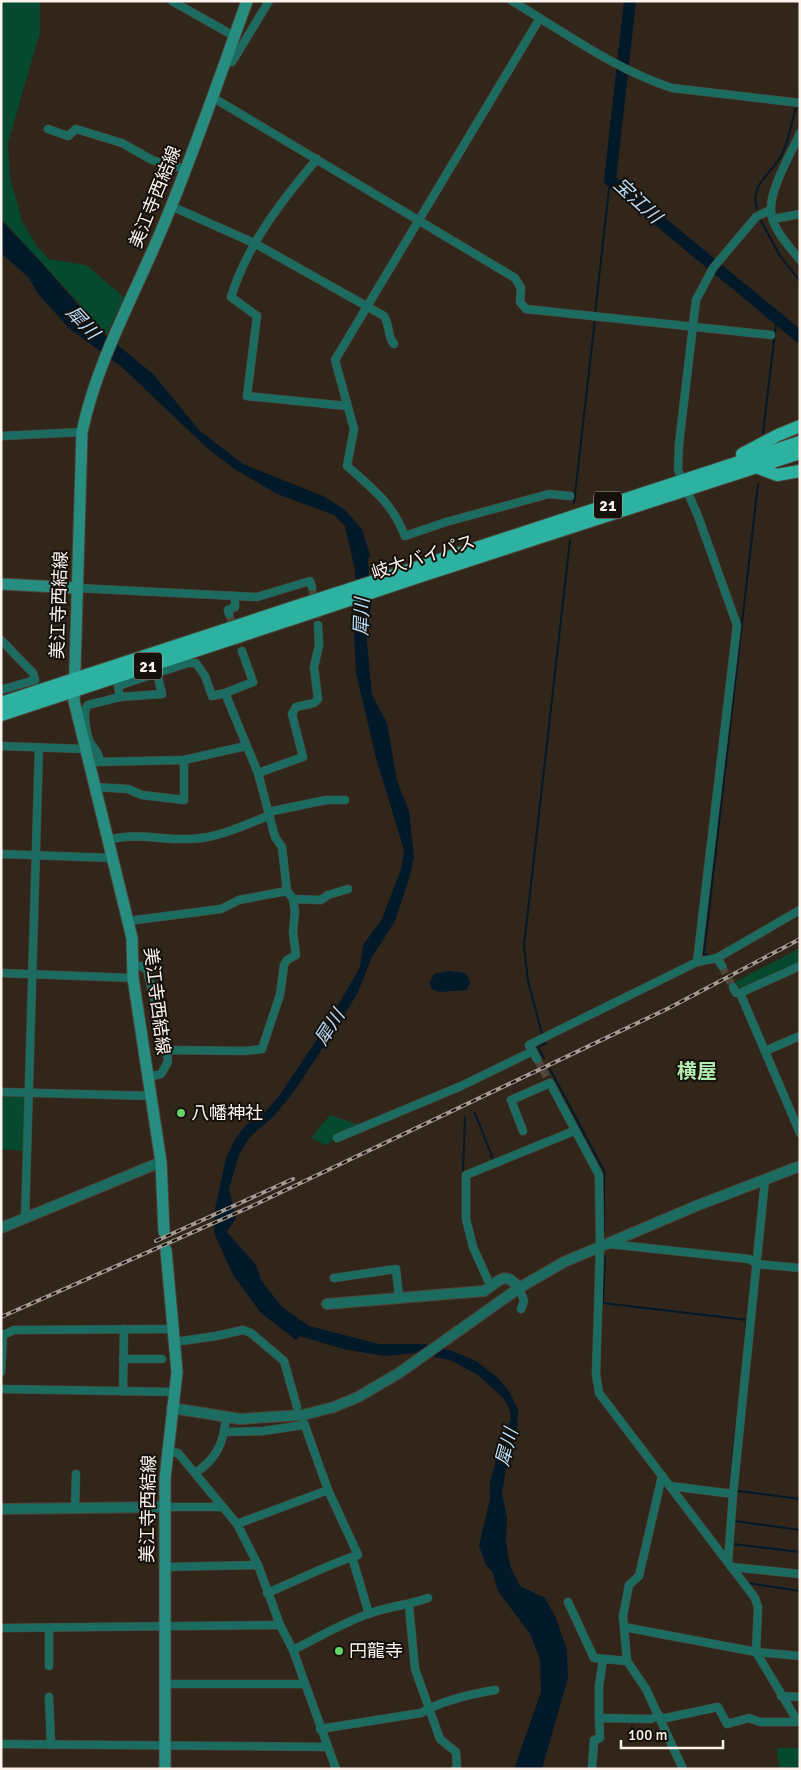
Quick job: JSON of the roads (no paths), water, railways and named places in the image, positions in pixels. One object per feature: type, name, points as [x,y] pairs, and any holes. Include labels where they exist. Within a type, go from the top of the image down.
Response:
[{"type":"highway","points":[[736,462],[743,454],[800,426]]},
{"type":"highway","name":"岐大バイパス","points":[[685,485],[736,462],[800,442]]},
{"type":"highway","name":"岐大バイパス","points":[[1,715],[74,685],[293,613],[685,485],[756,467],[800,453]]},
{"type":"highway","points":[[756,467],[777,475],[800,472]]},
{"type":"highway","name":"岐大バイパス","points":[[1,703],[74,685]]},
{"type":"main road","name":"美江寺西結線","points":[[164,1232],[161,1162],[133,978],[128,920],[95,787],[94,762],[84,749],[74,701],[82,432],[93,388],[121,318],[145,270],[172,206],[247,1]]},
{"type":"main road","points":[[1,584],[77,588]]},
{"type":"main road","name":"美江寺西結線","points":[[164,1769],[164,1507],[166,1450],[175,1392],[175,1328],[166,1250]]},
{"type":"street","points":[[172,1],[234,36]]},
{"type":"street","points":[[226,59],[232,62],[269,1]]},
{"type":"street","points":[[512,1],[623,69],[672,88],[800,103]]},
{"type":"street","points":[[540,18],[335,360],[354,429],[347,466],[386,502],[397,516],[405,536],[446,522],[549,494],[570,496]]},
{"type":"street","points":[[212,97],[515,278],[521,288],[520,302],[522,307],[596,317],[771,335]]},
{"type":"street","points":[[48,129],[68,136],[76,129],[122,143],[152,160],[185,169]]},
{"type":"street","points":[[800,133],[776,188],[772,215],[781,236],[800,260]]},
{"type":"street","points":[[317,159],[277,207],[256,244],[231,297],[257,316],[247,396],[347,406]]},
{"type":"street","points":[[172,206],[256,244],[384,316],[388,322],[390,340],[394,344]]},
{"type":"street","points":[[698,962],[737,625],[677,465],[692,327],[696,300],[715,266],[756,217],[800,214]]},
{"type":"street","points":[[1,436],[82,432]]},
{"type":"street","points":[[77,588],[257,597],[310,581],[312,587]]},
{"type":"street","points":[[229,614],[228,610],[235,608],[235,596]]},
{"type":"street","points":[[258,773],[303,757],[292,714],[296,707],[314,703],[318,700],[314,667],[319,644],[318,625]]},
{"type":"street","points":[[1,640],[33,673],[35,680],[1,690]]},
{"type":"street","points":[[120,697],[118,686],[188,663],[196,663],[205,676],[212,696],[225,693],[253,682],[242,651]]},
{"type":"street","points":[[94,762],[100,756],[89,741],[85,708],[97,701],[120,697],[162,694],[157,673]]},
{"type":"street","points":[[167,1050],[245,1051],[262,1049],[280,995],[284,965],[287,960],[296,955],[293,899],[287,890],[282,847],[275,837],[258,773],[225,693]]},
{"type":"street","points":[[1,746],[84,749]]},
{"type":"street","points":[[94,762],[184,760],[246,746]]},
{"type":"street","points":[[24,1219],[39,747]]},
{"type":"street","points":[[95,787],[128,789],[142,796],[184,800],[184,760]]},
{"type":"street","points":[[108,840],[117,837],[154,836],[201,838],[234,829],[268,814],[326,800],[345,800]]},
{"type":"street","points":[[1,854],[113,858]]},
{"type":"street","points":[[293,899],[321,900],[328,895],[348,889]]},
{"type":"street","points":[[128,920],[222,909],[239,900],[287,890]]},
{"type":"street","points":[[537,1059],[529,1045],[698,962],[717,958],[800,910]]},
{"type":"street","points":[[717,958],[722,966]]},
{"type":"street","points":[[133,965],[141,966],[147,970],[167,1050],[168,1062],[161,1074],[149,1077]]},
{"type":"street","points":[[740,993],[800,966]]},
{"type":"street","points":[[1,973],[133,978]]},
{"type":"street","points":[[734,987],[736,993],[740,993],[800,1133]]},
{"type":"street","points":[[765,1051],[800,1036]]},
{"type":"street","points":[[337,1138],[461,1086],[533,1052]]},
{"type":"street","points":[[523,1131],[511,1100],[550,1083],[599,1175],[604,1246],[596,1384],[599,1393],[755,1598],[758,1607],[756,1652],[798,1722],[760,1722],[749,1718],[727,1724],[718,1707],[651,1719],[599,1718]]},
{"type":"street","points":[[1,1092],[152,1096]]},
{"type":"street","points":[[490,1287],[473,1247],[466,1219],[466,1175],[574,1131]]},
{"type":"street","points":[[1,1228],[161,1162]]},
{"type":"street","points":[[172,1408],[249,1419],[303,1415],[334,1407],[358,1397],[399,1373],[519,1288],[564,1262],[633,1232],[800,1166]]},
{"type":"street","points":[[730,1565],[732,1494],[765,1180]]},
{"type":"street","points":[[604,1246],[749,1259],[757,1264],[800,1268]]},
{"type":"street","points":[[334,1278],[396,1270],[399,1298]]},
{"type":"street","points":[[327,1304],[484,1291],[500,1278],[507,1278],[512,1280],[519,1288],[524,1301],[521,1309]]},
{"type":"street","points":[[1,1372],[3,1335],[6,1332],[14,1330],[175,1328]]},
{"type":"street","points":[[123,1391],[124,1329]]},
{"type":"street","points":[[175,1342],[242,1330],[251,1333],[284,1361],[298,1407]]},
{"type":"street","points":[[123,1359],[162,1359]]},
{"type":"street","points":[[1,1389],[175,1392]]},
{"type":"street","points":[[195,1473],[211,1463],[225,1432],[226,1417]]},
{"type":"street","points":[[225,1432],[264,1431],[304,1424],[328,1490],[358,1555],[327,1566],[318,1572],[267,1593]]},
{"type":"street","points":[[166,1450],[178,1454],[237,1524],[258,1565],[280,1625],[293,1650],[336,1769]]},
{"type":"street","points":[[75,1508],[76,1474]]},
{"type":"street","points":[[662,1476],[639,1576],[629,1585],[623,1616],[623,1636],[627,1661],[646,1688],[683,1769]]},
{"type":"street","points":[[670,1486],[732,1494]]},
{"type":"street","points":[[237,1524],[328,1490]]},
{"type":"street","points":[[1,1509],[222,1507]]},
{"type":"street","points":[[352,1557],[368,1614]]},
{"type":"street","points":[[165,1567],[258,1565]]},
{"type":"street","points":[[730,1565],[800,1574]]},
{"type":"street","points":[[293,1650],[349,1621],[368,1614],[409,1606],[428,1598]]},
{"type":"street","points":[[568,1602],[594,1658],[627,1661]]},
{"type":"street","points":[[409,1606],[415,1669],[440,1739],[456,1752],[457,1768],[455,1769]]},
{"type":"street","points":[[1,1628],[280,1625]]},
{"type":"street","points":[[624,1627],[756,1652],[800,1656]]},
{"type":"street","points":[[49,1628],[49,1666]]},
{"type":"street","points":[[592,1769],[594,1740],[600,1738],[599,1686],[603,1660]]},
{"type":"street","points":[[165,1684],[305,1684]]},
{"type":"street","points":[[320,1729],[421,1713],[430,1708],[476,1693],[495,1690]]},
{"type":"street","points":[[781,1696],[800,1697]]},
{"type":"street","points":[[49,1697],[50,1745]]},
{"type":"street","points":[[1,1744],[327,1747]]},
{"type":"water","name":"犀川","points":[[1,220],[103,333],[153,374],[200,431],[243,464],[323,496],[344,509],[362,529],[370,555],[368,560],[371,606],[366,633],[372,695],[387,723],[397,781],[409,811],[414,856],[410,876],[395,921],[372,957],[358,992],[293,1093],[274,1116],[249,1138],[239,1155],[229,1189],[236,1218],[227,1232],[256,1265],[261,1280],[282,1307],[309,1326],[379,1344],[424,1344],[452,1351],[476,1361],[498,1378],[510,1393],[518,1410],[517,1432],[507,1463],[502,1493],[507,1518],[506,1542],[510,1566],[520,1586],[545,1598],[556,1618],[567,1650],[568,1678],[542,1769],[514,1769],[541,1692],[540,1659],[530,1634],[498,1591],[492,1571],[486,1565],[479,1546],[490,1499],[490,1482],[501,1442],[511,1419],[509,1408],[503,1398],[478,1375],[450,1360],[415,1353],[385,1356],[343,1349],[300,1336],[296,1340],[261,1313],[233,1275],[214,1233],[215,1209],[226,1158],[234,1141],[245,1126],[266,1111],[279,1096],[326,1026],[360,967],[363,945],[382,919],[401,869],[404,850],[376,758],[356,673],[354,635],[359,613],[354,566],[345,526],[334,515],[277,494],[233,468],[207,448],[123,368],[69,328],[39,295],[28,277],[1,253]]},
{"type":"water","points":[[449,971],[466,973],[470,982],[467,990],[440,992],[432,989],[429,983],[434,974]]},
{"type":"waterway","name":"宝江川","points":[[630,1],[610,180],[800,337]]},
{"type":"waterway","points":[[799,98],[800,92]]},
{"type":"waterway","points":[[757,209],[756,192],[782,154],[796,108]]},
{"type":"waterway","points":[[595,314],[610,180]]},
{"type":"waterway","points":[[760,219],[780,256],[800,281]]},
{"type":"waterway","points":[[574,503],[595,319]]},
{"type":"waterway","points":[[763,433],[776,324],[779,320]]},
{"type":"waterway","points":[[711,956],[704,954],[758,484]]},
{"type":"waterway","points":[[542,1034],[528,981],[524,946],[570,540]]},
{"type":"waterway","points":[[544,1058],[538,1047],[546,1043],[545,1040]]},
{"type":"waterway","points":[[550,1069],[604,1171],[604,1231]]},
{"type":"waterway","points":[[475,1113],[493,1159]]},
{"type":"waterway","points":[[463,1171],[465,1117]]},
{"type":"waterway","points":[[605,1256],[603,1303],[747,1320],[745,1340]]},
{"type":"waterway","points":[[730,1485],[736,1425]]},
{"type":"waterway","points":[[738,1491],[800,1499]]},
{"type":"waterway","points":[[735,1521],[800,1530]]},
{"type":"waterway","points":[[733,1544],[800,1552]]},
{"type":"waterway","points":[[747,1583],[800,1591]]},
{"type":"tunnel","points":[[312,587],[318,625]]},
{"type":"tunnel","points":[[229,614],[242,651]]},
{"type":"tunnel","points":[[722,966],[733,987]]},
{"type":"tunnel","points":[[537,1059],[550,1083]]},
{"type":"railway","points":[[1,1317],[250,1207],[669,1008],[800,939]]},
{"type":"railway","points":[[156,1241],[293,1179]]},
{"type":"place","name":"八幡神社","points":[[181,1113]]},
{"type":"place","name":"円龍寺","points":[[339,1651]]},
{"type":"district","name":"横屋","points":[[697,1071]]}]
